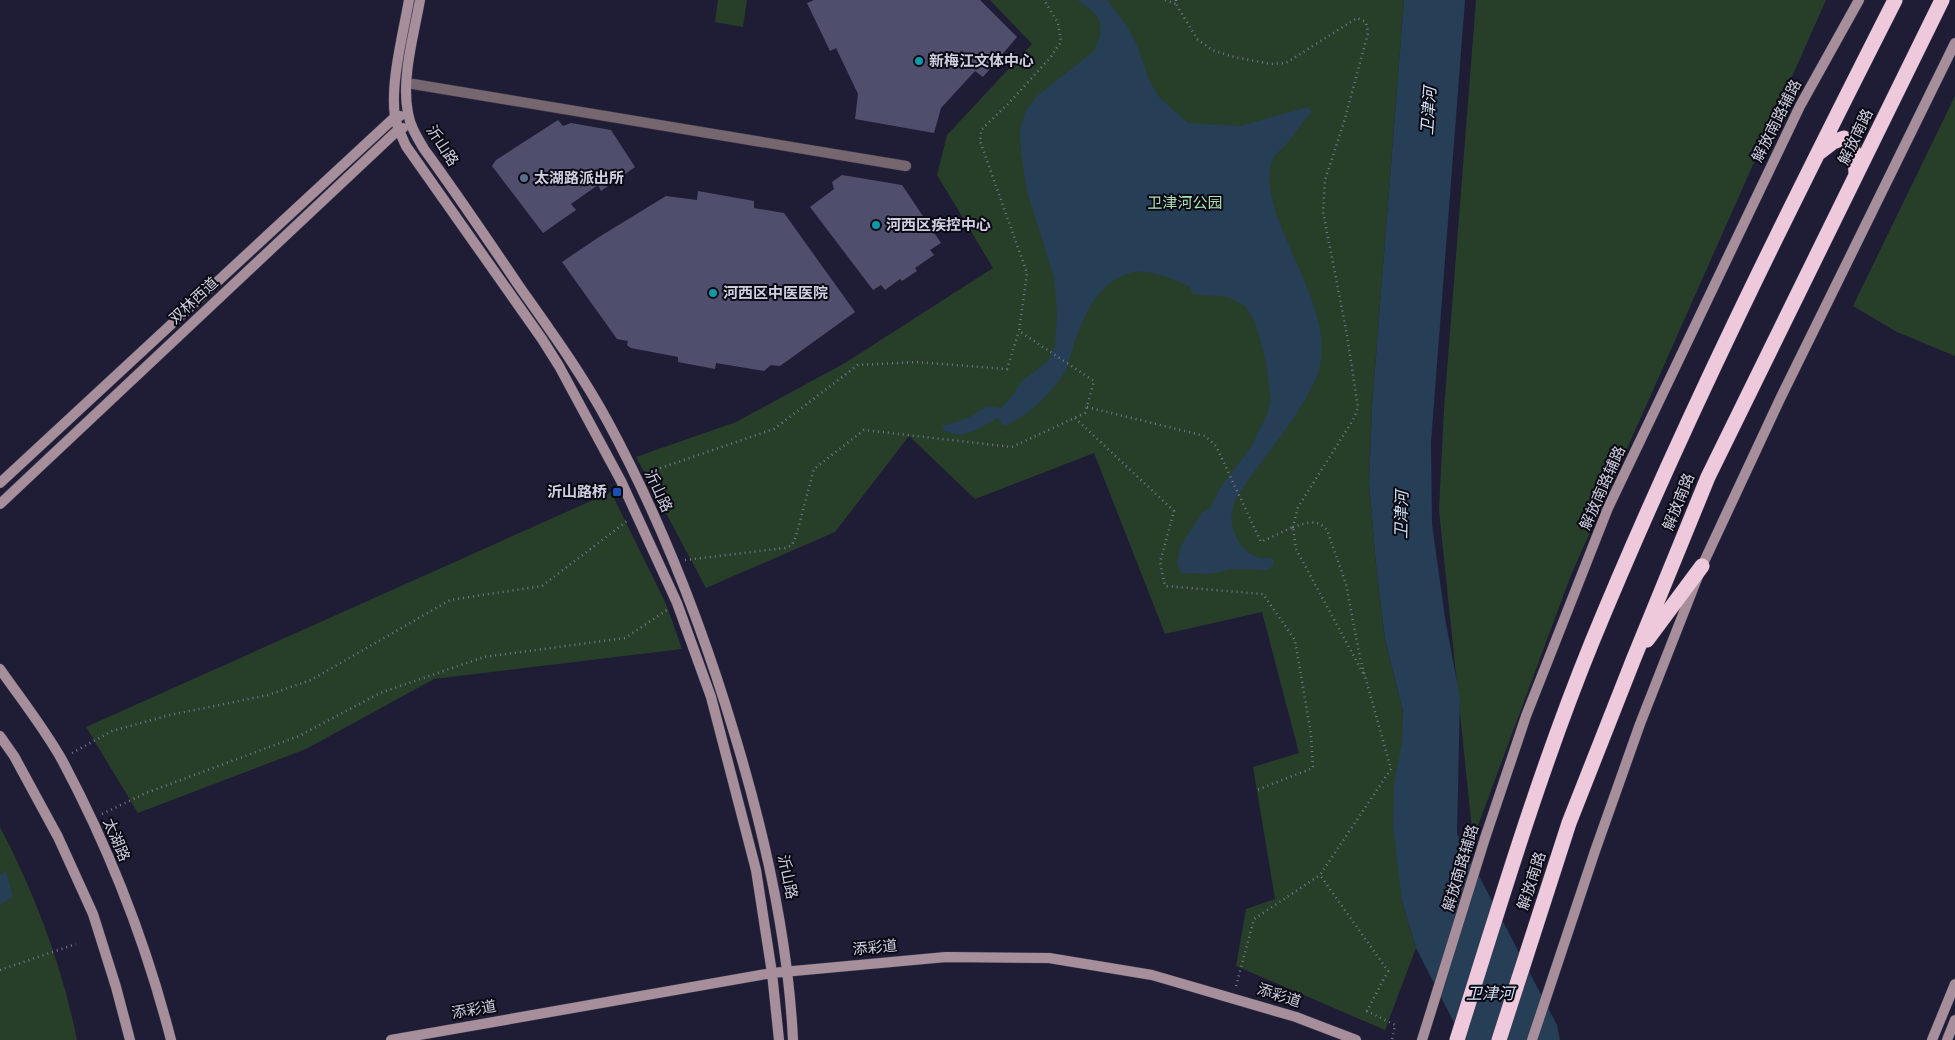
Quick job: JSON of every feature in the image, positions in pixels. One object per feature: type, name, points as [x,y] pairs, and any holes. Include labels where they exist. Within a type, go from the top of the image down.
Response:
[{"type":"highway","name":"解放南路","points":[[1457,1040],[1531,807],[1591,644],[1664,474],[1816,156],[1895,0]]},
{"type":"highway","name":"解放南路","points":[[1499,1040],[1569,823],[1708,477],[1942,0]]},
{"type":"highway","points":[[1816,156],[1833,142],[1844,138],[1851,144],[1855,155],[1857,175]]},
{"type":"highway","points":[[1634,658],[1702,566]]},
{"type":"street","name":"沂山路","points":[[409,0],[395,82],[398,129],[406,146],[559,366],[599,438],[677,603],[711,697],[756,870],[772,973],[779,1040]]},
{"type":"street","name":"沂山路","points":[[420,0],[406,88],[411,125],[424,149],[585,382],[608,422],[674,561],[714,668],[752,790],[777,899],[788,971],[794,1040]]},
{"type":"street","name":"解放南路辅路","points":[[1422,1040],[1485,838],[1526,716],[1608,508],[1800,106],[1859,0]]},
{"type":"street","points":[[1532,1040],[1640,724],[1702,566],[1780,399],[1955,43]]},
{"type":"street","points":[[413,84],[906,166]]},
{"type":"street","name":"双林西道","points":[[0,483],[396,117],[408,114]]},
{"type":"street","name":"双林西道","points":[[0,504],[398,129],[411,125]]},
{"type":"street","name":"太湖路","points":[[0,669],[61,759],[91,819],[152,970],[171,1040]]},
{"type":"street","points":[[0,736],[14,756],[58,837],[93,914],[116,987],[130,1040]]},
{"type":"street","name":"添彩道","points":[[391,1040],[772,973],[946,957],[1049,958],[1152,975],[1296,1017],[1356,1040]]},
{"type":"street","points":[[1932,1040],[1955,984]]},
{"type":"street","points":[[1947,1040],[1955,1020]]},
{"type":"path","points":[[635,477],[774,429],[858,364],[916,362],[1007,369],[1019,331],[1027,273],[980,141],[981,130],[1044,65],[1061,42],[1058,23],[1044,0]]},
{"type":"path","points":[[1165,0],[1176,4]]},
{"type":"path","points":[[1176,0],[1176,4],[1197,39],[1212,50],[1234,57],[1271,64],[1286,62],[1357,18],[1366,22],[1368,33],[1344,122],[1325,180],[1323,212],[1347,335],[1358,408],[1354,420],[1298,507],[1293,527],[1296,549],[1365,676]]},
{"type":"path","points":[[674,561],[785,548],[792,545],[814,468],[864,430],[1012,447],[1085,413],[1094,381],[1019,331]]},
{"type":"path","points":[[1087,407],[1205,436],[1216,446],[1260,542],[1293,527],[1314,521],[1323,524],[1328,530],[1346,584],[1360,658],[1391,769],[1320,875],[1254,919],[1233,998]]},
{"type":"path","points":[[1075,418],[1174,511],[1160,562],[1165,586],[1263,594],[1295,640],[1311,734],[1314,768],[1257,790]]},
{"type":"path","points":[[61,759],[112,731],[170,715],[268,695],[311,680],[450,600],[542,586],[636,514]]},
{"type":"path","points":[[91,819],[146,793],[299,736],[380,692],[484,657],[624,638],[677,603]]},
{"type":"path","points":[[1320,875],[1388,971],[1367,1011],[1395,1024],[1392,1040]]},
{"type":"path","points":[[0,970],[76,944]]},
{"type":"green space","points":[[718,0],[747,0],[743,27],[715,22]]},
{"type":"green space","name":"卫津河公园","points":[[990,0],[1404,0],[1372,406],[1369,483],[1385,639],[1403,712],[1402,901],[1416,948],[1385,1030],[1236,966],[1246,909],[1275,899],[1253,767],[1299,753],[1262,612],[1165,634],[1094,453],[975,499],[909,436],[835,532],[706,588],[636,457],[736,422],[845,363],[993,268],[937,175],[947,135],[1032,44]]},
{"type":"green space","points":[[1476,0],[1826,0],[1571,575],[1473,839],[1439,510],[1444,409]]},
{"type":"green space","points":[[1955,96],[1955,356],[1897,332],[1853,306]]},
{"type":"green space","points":[[611,492],[666,604],[682,649],[434,679],[306,749],[138,813],[86,727]]},
{"type":"green space","points":[[0,827],[25,878],[46,931],[64,984],[77,1040],[0,1040]]},
{"type":"water","points":[[1077,0],[1107,0],[1127,26],[1137,45],[1149,80],[1159,97],[1188,123],[1240,126],[1308,107],[1312,112],[1286,145],[1273,158],[1269,180],[1274,205],[1283,231],[1317,316],[1322,343],[1319,369],[1300,409],[1241,490],[1232,511],[1232,525],[1241,545],[1257,557],[1272,558],[1274,563],[1269,570],[1235,569],[1208,574],[1181,573],[1177,563],[1181,546],[1202,513],[1210,508],[1220,488],[1251,447],[1266,417],[1271,400],[1266,363],[1254,320],[1245,306],[1228,297],[1193,294],[1189,286],[1148,272],[1141,271],[1123,275],[1104,288],[1090,306],[1080,327],[1065,371],[1054,387],[1039,403],[1021,417],[1004,426],[998,418],[974,431],[960,435],[944,431],[942,425],[955,423],[987,406],[1001,408],[1013,395],[1021,382],[1048,361],[1055,345],[1057,313],[1054,277],[1027,191],[1021,153],[1020,129],[1026,110],[1037,96],[1094,51],[1098,42],[1101,27],[1099,21],[1092,10]]},
{"type":"water","name":"卫津河","points":[[1404,0],[1465,0],[1431,442],[1432,524],[1445,618],[1460,698],[1457,834],[1557,1025],[1560,1040],[1463,1040],[1416,948],[1402,901],[1393,826],[1394,784],[1402,743],[1403,712],[1385,639],[1369,483],[1372,406]]},
{"type":"water","points":[[6,872],[13,896],[0,905],[0,875]]},
{"type":"building","name":"新梅江文体中心","points":[[814,0],[980,0],[1017,37],[983,77],[975,71],[941,108],[934,133],[855,119],[858,94],[836,48],[830,51],[807,3]]},
{"type":"building","name":"太湖路派出所","points":[[558,120],[563,126],[571,123],[611,130],[635,167],[601,191],[598,185],[571,204],[576,210],[543,233],[492,166],[496,160]]},
{"type":"building","name":"河西区疾控中心","points":[[842,175],[902,185],[941,243],[930,250],[934,255],[915,268],[917,271],[902,281],[900,279],[885,290],[881,285],[873,290],[810,207],[834,189],[832,182]]},
{"type":"building","name":"河西区中医医院","points":[[698,191],[754,201],[754,208],[784,213],[855,312],[780,366],[771,365],[764,371],[716,363],[715,369],[678,362],[678,357],[631,348],[627,345],[628,341],[617,339],[562,262],[666,196],[697,200]]},
{"type":"place","name":"新梅江文体中心","points":[[919,61]]},
{"type":"place","name":"太湖路派出所","points":[[524,178]]},
{"type":"place","name":"河西区疾控中心","points":[[876,225]]},
{"type":"place","name":"河西区中医医院","points":[[713,293]]},
{"type":"place","name":"沂山路桥","points":[[617,492]]}]
